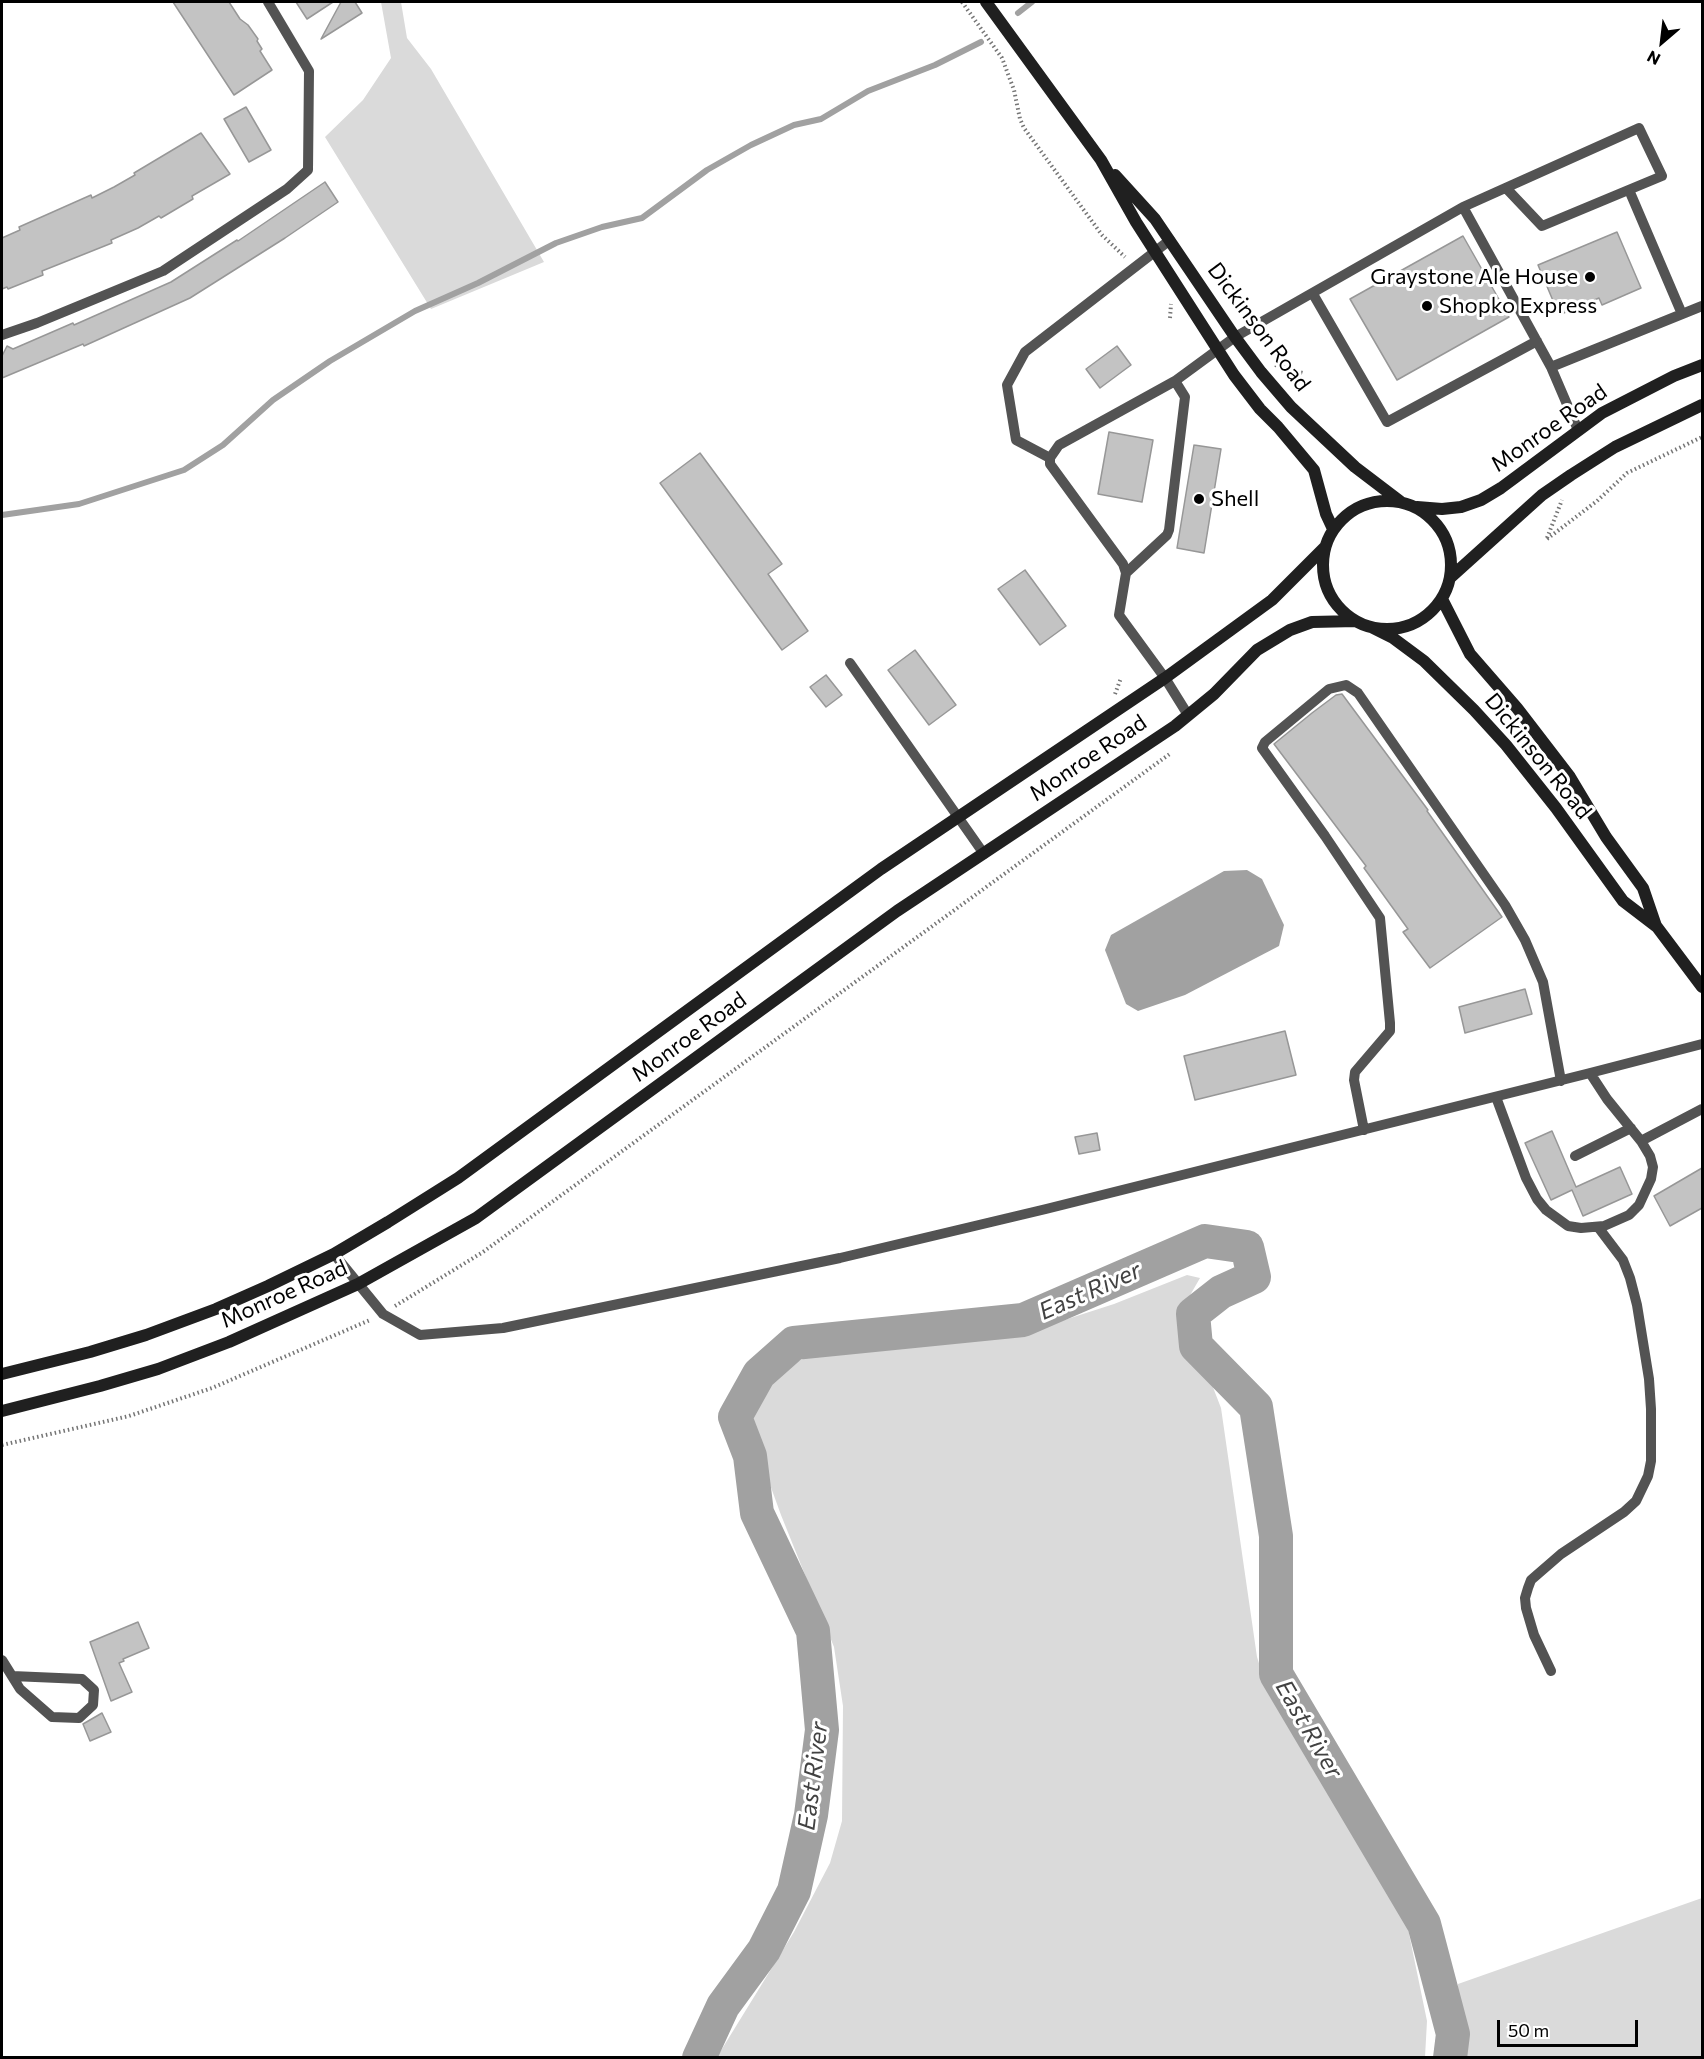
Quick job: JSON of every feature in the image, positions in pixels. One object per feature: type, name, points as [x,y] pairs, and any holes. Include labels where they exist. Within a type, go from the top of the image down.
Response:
[{"type":"main road","name":"Dickinson Road","points":[[986,2],[1101,160],[1217,350],[1260,409],[1314,470],[1326,514],[1333,529]]},
{"type":"main road","name":"Dickinson Road","points":[[1101,160],[1155,219],[1261,372],[1299,415],[1361,472],[1401,502]]},
{"type":"main road","name":"Monroe Road","points":[[1415,507],[1442,509],[1461,507],[1481,500],[1501,488],[1602,413],[1674,376],[1702,365]]},
{"type":"main road","points":[[1450,577],[1542,495],[1571,475],[1616,447],[1702,405]]},
{"type":"main road","points":[[1381,500],[1401,502],[1415,507],[1432,519],[1445,536],[1451,556],[1450,577],[1442,598],[1429,614],[1411,624],[1392,629],[1371,627],[1356,621],[1342,611],[1324,581],[1322,564],[1325,547],[1333,529],[1346,515],[1362,505],[1381,500]]},
{"type":"main road","name":"Monroe Road","points":[[2,1374],[146,1335],[216,1309],[334,1254],[458,1178],[881,869],[1165,678],[1272,600],[1325,547]]},
{"type":"main road","name":"Dickinson Road","points":[[1442,598],[1470,654],[1517,708],[1570,777],[1606,837],[1643,888],[1657,927]]},
{"type":"main road","name":"Monroe Road","points":[[2,1411],[158,1369],[229,1342],[358,1284],[476,1218],[897,911],[1188,715],[1214,694],[1257,650],[1290,630],[1312,622],[1356,621]]},
{"type":"main road","name":"Dickinson Road","points":[[1371,627],[1393,638],[1424,661],[1474,710],[1506,745],[1556,808],[1623,901],[1657,927],[1702,987]]},
{"type":"lane","points":[[2,335],[37,323],[162,271],[287,189],[308,170],[309,72],[268,2]]},
{"type":"lane","points":[[1188,715],[1165,678],[1119,615],[1126,573],[1123,564],[1050,464],[1050,458],[1059,445],[1175,381],[1235,337],[1463,207],[1639,128],[1662,176],[1542,226],[1506,188]]},
{"type":"lane","points":[[1629,190],[1682,314]]},
{"type":"lane","points":[[1463,207],[1551,367],[1578,430]]},
{"type":"lane","points":[[1050,458],[1016,440],[1007,385],[1025,352],[1170,240]]},
{"type":"lane","points":[[1313,294],[1388,422],[1537,341]]},
{"type":"lane","points":[[1551,367],[1702,306]]},
{"type":"lane","points":[[1126,573],[1167,535],[1169,530],[1185,397],[1175,381]]},
{"type":"lane","points":[[850,663],[984,854]]},
{"type":"lane","points":[[1364,1130],[1354,1080],[1355,1072],[1390,1031],[1380,918],[1262,748],[1265,742],[1329,689],[1346,685],[1358,693],[1505,905],[1525,940],[1543,982],[1561,1081]]},
{"type":"lane","points":[[334,1254],[383,1314],[420,1335],[503,1328],[840,1258],[1364,1130],[1702,1044]]},
{"type":"lane","points":[[1496,1097],[1526,1178],[1537,1199],[1546,1210],[1568,1226],[1598,1227],[1617,1222],[1639,1205],[1651,1179],[1653,1167],[1650,1156],[1641,1141],[1606,1099],[1590,1073]]},
{"type":"lane","points":[[1641,1141],[1702,1109]]},
{"type":"lane","points":[[1575,1156],[1631,1128]]},
{"type":"lane","points":[[1551,1671],[1534,1635],[1526,1608],[1525,1598],[1531,1580],[1561,1554],[1624,1512],[1636,1501],[1645,1483],[1651,1461],[1649,1379],[1637,1305],[1623,1260],[1598,1227]]},
{"type":"lane","points":[[2,1660],[20,1689],[52,1717],[79,1718],[93,1705],[94,1690],[82,1679],[12,1676]]},
{"type":"path","points":[[962,2],[1002,58],[1014,90],[1024,128],[1102,235],[1119,249],[1134,267]]},
{"type":"path","points":[[1571,475],[1547,539],[1597,501],[1627,473],[1702,437]]},
{"type":"shaded area","points":[[381,2],[401,2],[407,38],[431,69],[544,262],[431,309],[325,137],[363,100],[391,58]]},
{"type":"shaded area","points":[[1247,870],[1262,879],[1284,925],[1279,946],[1185,995],[1138,1011],[1126,1004],[1105,950],[1111,935],[1224,871]]},
{"type":"shaded area","points":[[1187,1275],[1200,1278],[1181,1311],[1180,1331],[1185,1346],[1209,1377],[1221,1408],[1257,1657],[1269,1695],[1363,1840],[1407,1924],[1427,2021],[1425,2057],[717,2057],[794,1932],[830,1863],[842,1821],[843,1706],[834,1647],[781,1515],[752,1435],[752,1412],[769,1380],[792,1363],[818,1354],[1027,1332],[1114,1304]]},
{"type":"shaded area","points":[[1702,1898],[1702,2057],[1459,2057],[1458,1984]]},
{"type":"building","points":[[173,2],[229,2],[240,19],[248,25],[258,39],[262,49],[260,51],[272,70],[234,95]]},
{"type":"building","points":[[296,2],[333,2],[307,19]]},
{"type":"building","points":[[341,2],[355,2],[362,13],[321,39]]},
{"type":"building","points":[[246,107],[271,150],[249,162],[224,119]]},
{"type":"building","points":[[201,133],[230,174],[192,196],[193,199],[161,218],[159,216],[111,240],[112,243],[42,271],[43,275],[8,289],[7,287],[2,289],[2,238],[20,230],[19,227],[114,187]]},
{"type":"building","points":[[325,182],[338,202],[190,298],[84,346],[83,344],[2,378],[2,356],[7,346],[13,349],[171,282],[238,241]]},
{"type":"building","name":"Graystone Ale House","points":[[1617,232],[1641,288],[1602,305],[1599,298],[1559,315],[1538,265]]},
{"type":"building","points":[[1463,236],[1509,317],[1397,380],[1350,299]]},
{"type":"building","points":[[1117,346],[1131,365],[1100,388],[1086,369]]},
{"type":"building","points":[[1109,432],[1153,440],[1142,502],[1098,494]]},
{"type":"building","name":"Shell","points":[[1194,445],[1221,449],[1204,553],[1177,548]]},
{"type":"building","points":[[700,453],[782,564],[768,574],[808,631],[782,650],[660,483]]},
{"type":"building","points":[[1025,570],[1066,626],[1040,645],[998,589]]},
{"type":"building","points":[[915,650],[956,705],[929,725],[888,670]]},
{"type":"building","points":[[826,675],[842,695],[826,707],[810,687]]},
{"type":"building","points":[[1342,694],[1428,810],[1502,917],[1430,968],[1403,932],[1408,929],[1364,868],[1366,866],[1274,744],[1336,695]]},
{"type":"building","points":[[1525,989],[1532,1014],[1465,1033],[1459,1007]]},
{"type":"building","points":[[1285,1031],[1296,1075],[1195,1100],[1184,1056]]},
{"type":"building","points":[[1552,1131],[1576,1187],[1620,1167],[1632,1194],[1583,1216],[1572,1190],[1551,1200],[1525,1143]]},
{"type":"building","points":[[1097,1133],[1100,1150],[1079,1154],[1075,1137]]},
{"type":"building","points":[[1702,1168],[1702,1208],[1670,1226],[1654,1196]]},
{"type":"building","points":[[138,1622],[149,1648],[119,1663],[132,1692],[111,1701],[90,1642]]},
{"type":"building","points":[[102,1713],[111,1732],[90,1741],[83,1724]]},
{"type":"waterway","points":[[1018,13],[1032,2]]},
{"type":"waterway","points":[[2,515],[79,504],[184,470],[223,445],[273,400],[330,361],[415,311],[478,283],[556,243],[602,227],[642,218],[707,170],[751,145],[794,125],[821,119],[868,91],[935,65],[981,42]]},
{"type":"waterway","name":"East River","points":[[699,2058],[723,2006],[764,1950],[794,1891],[811,1815],[822,1730],[813,1631],[757,1513],[750,1456],[735,1417],[759,1374],[794,1343],[1023,1320],[1205,1241],[1247,1247],[1254,1277],[1221,1292],[1193,1314],[1196,1346],[1256,1407],[1276,1536],[1276,1674],[1424,1924],[1453,2034],[1450,2058]]},
{"type":"place","name":"Graystone Ale House","points":[[1590,277]]},
{"type":"place","name":"Shopko Express","points":[[1427,306]]},
{"type":"place","name":"Shell","points":[[1199,499]]}]
